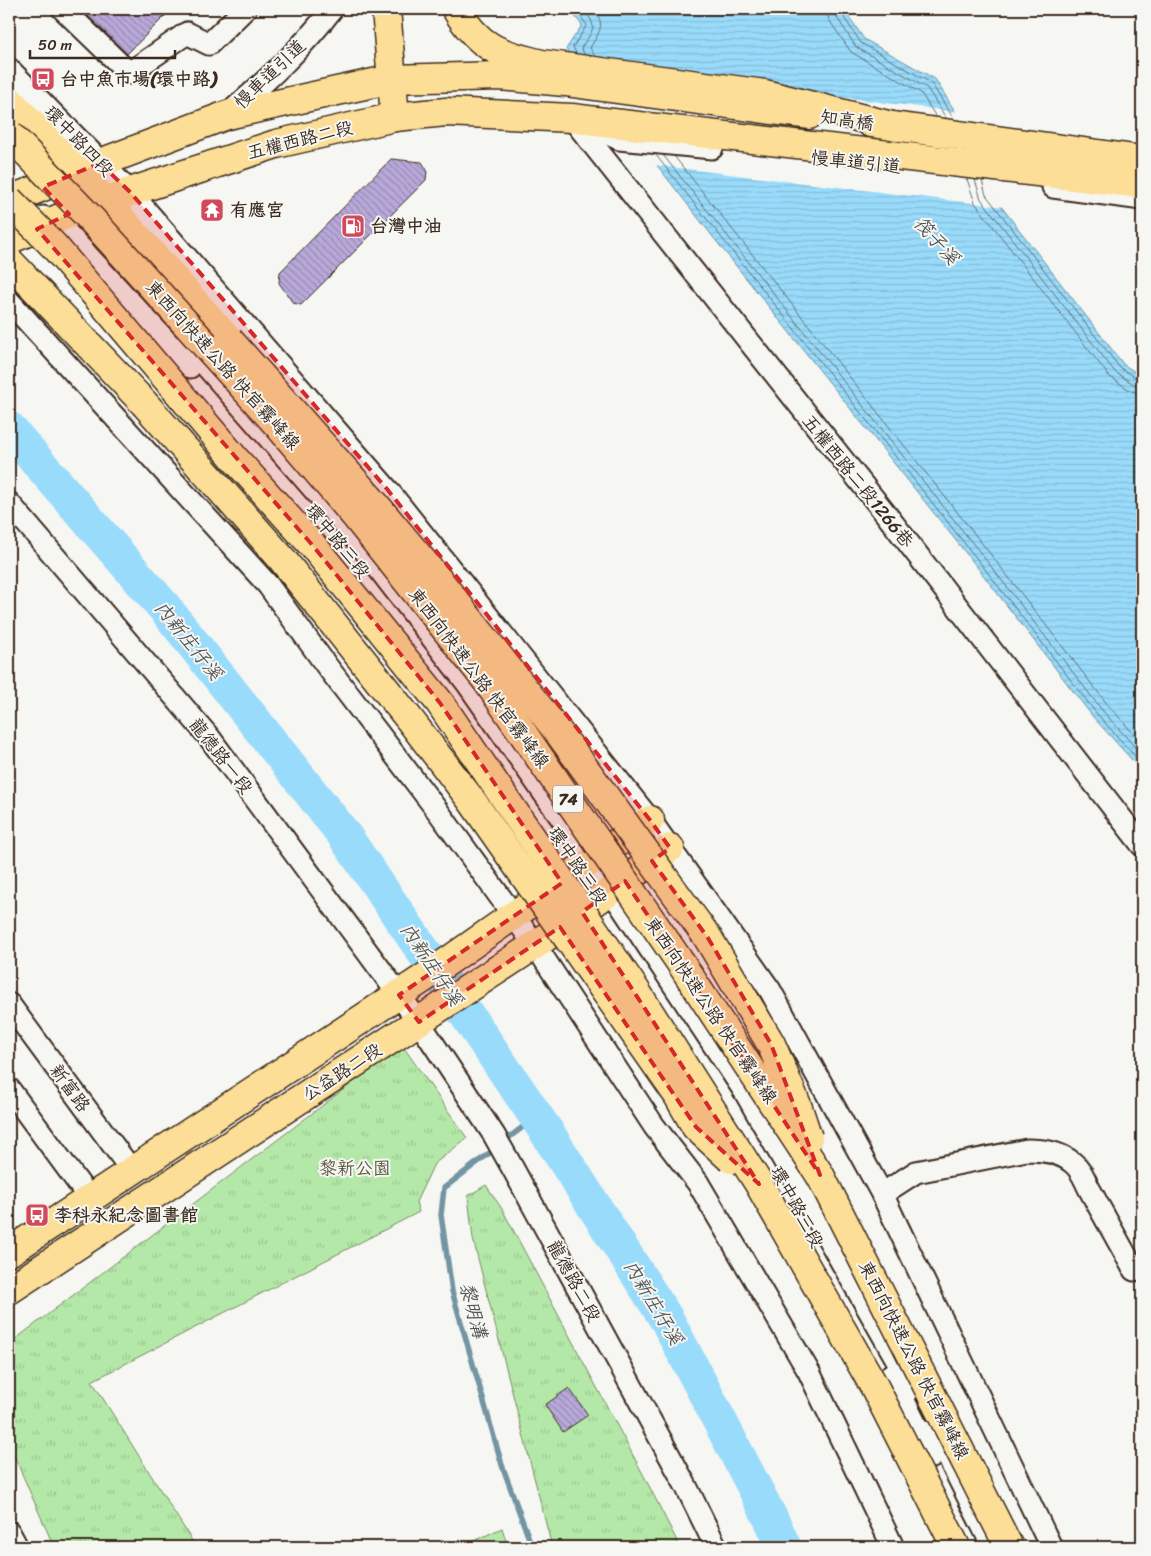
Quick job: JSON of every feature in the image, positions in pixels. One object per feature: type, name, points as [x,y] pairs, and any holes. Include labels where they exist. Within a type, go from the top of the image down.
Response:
[{"type":"main road","points":[[386,9],[395,117]]},
{"type":"main road","points":[[456,9],[468,28],[481,41],[496,51],[519,59],[542,64],[765,94],[896,127]]},
{"type":"main road","name":"知高橋","points":[[392,79],[499,76],[565,82],[896,127],[1135,180]]},
{"type":"main road","points":[[392,79],[227,115],[9,200],[54,246],[235,459],[314,547],[440,704],[636,991],[758,1184],[874,1386],[956,1547]]},
{"type":"main road","points":[[9,100],[90,168],[118,197],[229,340],[374,502],[440,582],[559,734],[708,938],[771,1044],[797,1105],[820,1175]]},
{"type":"main road","name":"五權西路二段","points":[[9,240],[118,197],[276,144],[395,117],[446,112],[572,118],[612,130]]},
{"type":"main road","name":"知高橋","points":[[612,130],[1135,180]]},
{"type":"main road","name":"東西向快速公路 快官霧峰線","points":[[9,134],[91,220],[283,431],[357,518],[481,674],[682,965],[820,1175],[1009,1547]]},
{"type":"main road","points":[[9,260],[144,403],[282,559],[455,779],[671,1086],[696,1127],[758,1184]]},
{"type":"main road","name":"公益路二段","points":[[9,1252],[399,995],[650,820]]},
{"type":"main road","name":"公益路二段","points":[[9,1290],[526,952],[670,848]]},
{"type":"street","points":[[63,9],[129,73],[187,33],[209,44],[245,9]]},
{"type":"street","name":"慢車道引道","points":[[227,115],[279,69],[318,28],[332,9]]},
{"type":"street","name":"環中路四段","points":[[9,68],[90,168]]},
{"type":"street","name":"五權西路二段1266巷","points":[[572,118],[889,518],[1142,845]]},
{"type":"street","points":[[9,152],[43,187]]},
{"type":"street","name":"環中路三段","points":[[43,187],[63,218],[200,359],[345,525],[467,683],[587,865],[734,1097],[894,1380],[978,1547]]},
{"type":"street","points":[[118,197],[387,489],[650,820],[770,990],[882,1194],[1051,1547]]},
{"type":"street","points":[[9,207],[63,218]]},
{"type":"street","points":[[9,301],[268,585],[326,665],[440,814],[504,922],[698,1183],[809,1372],[893,1547]]},
{"type":"street","name":"龍德路一段","points":[[9,503],[209,737],[419,1022]]},
{"type":"street","name":"環中路三段","points":[[606,895],[745,1092],[906,1372],[993,1547]]},
{"type":"street","name":"新富路","points":[[9,1004],[132,1171]]},
{"type":"street","name":"龍德路二段","points":[[419,1022],[494,1135],[686,1486],[716,1547]]},
{"type":"street","points":[[9,1089],[90,1199]]},
{"type":"street","points":[[882,1194],[916,1172],[1027,1150],[1042,1150],[1058,1154],[1073,1163],[1081,1172],[1088,1187],[1140,1272]]},
{"type":"street","points":[[9,1532],[17,1547]]},
{"type":"highlighted area","points":[[100,163],[130,192],[387,489],[650,820],[670,848],[652,861],[708,938],[771,1044],[820,1175],[625,881],[582,912],[759,1184],[696,1127],[560,927],[419,1022],[399,995],[562,883],[440,703],[314,547],[37,229],[69,214],[43,187]]},
{"type":"green space","name":"黎新公園","points":[[402,1045],[467,1138],[434,1164],[416,1202],[419,1212],[92,1381],[196,1547],[54,1547],[9,1444],[9,1344]]},
{"type":"green space","points":[[486,1185],[502,1209],[680,1547],[552,1547],[473,1239],[468,1196]]},
{"type":"green space","points":[[502,1528],[508,1547],[461,1547]]},
{"type":"water","name":"筏子溪","points":[[569,9],[844,9],[864,39],[935,79],[979,150],[990,192],[1124,365],[1142,376],[1142,771],[1093,717],[977,567],[713,237],[566,49],[582,25]]},
{"type":"pier","points":[[574,63],[958,112],[981,149],[992,191],[1005,207],[653,165]]},
{"type":"building","points":[[81,9],[172,9],[127,54]]},
{"type":"building","name":"台灣中油","points":[[391,159],[422,162],[427,170],[426,180],[301,305],[293,303],[279,283],[280,272]]},
{"type":"building","points":[[569,1388],[588,1415],[563,1432],[545,1405]]},
{"type":"waterway","name":"內新庄仔溪","points":[[9,429],[164,607],[342,832],[546,1131],[667,1320],[784,1547]]},
{"type":"waterway","name":"黎明溝","points":[[503,1142],[536,1117]]},
{"type":"waterway","name":"黎明溝","points":[[496,1148],[444,1188],[441,1215],[452,1291],[502,1465],[532,1547]]},
{"type":"railway","points":[[1138,9],[1142,14]]},
{"type":"place","name":"台中魚市場(環中路)","points":[[43,79]]},
{"type":"place","name":"有應宮","points":[[212,210]]},
{"type":"place","name":"台灣中油","points":[[353,226]]},
{"type":"place","name":"李科永紀念圖書館","points":[[37,1215]]}]
